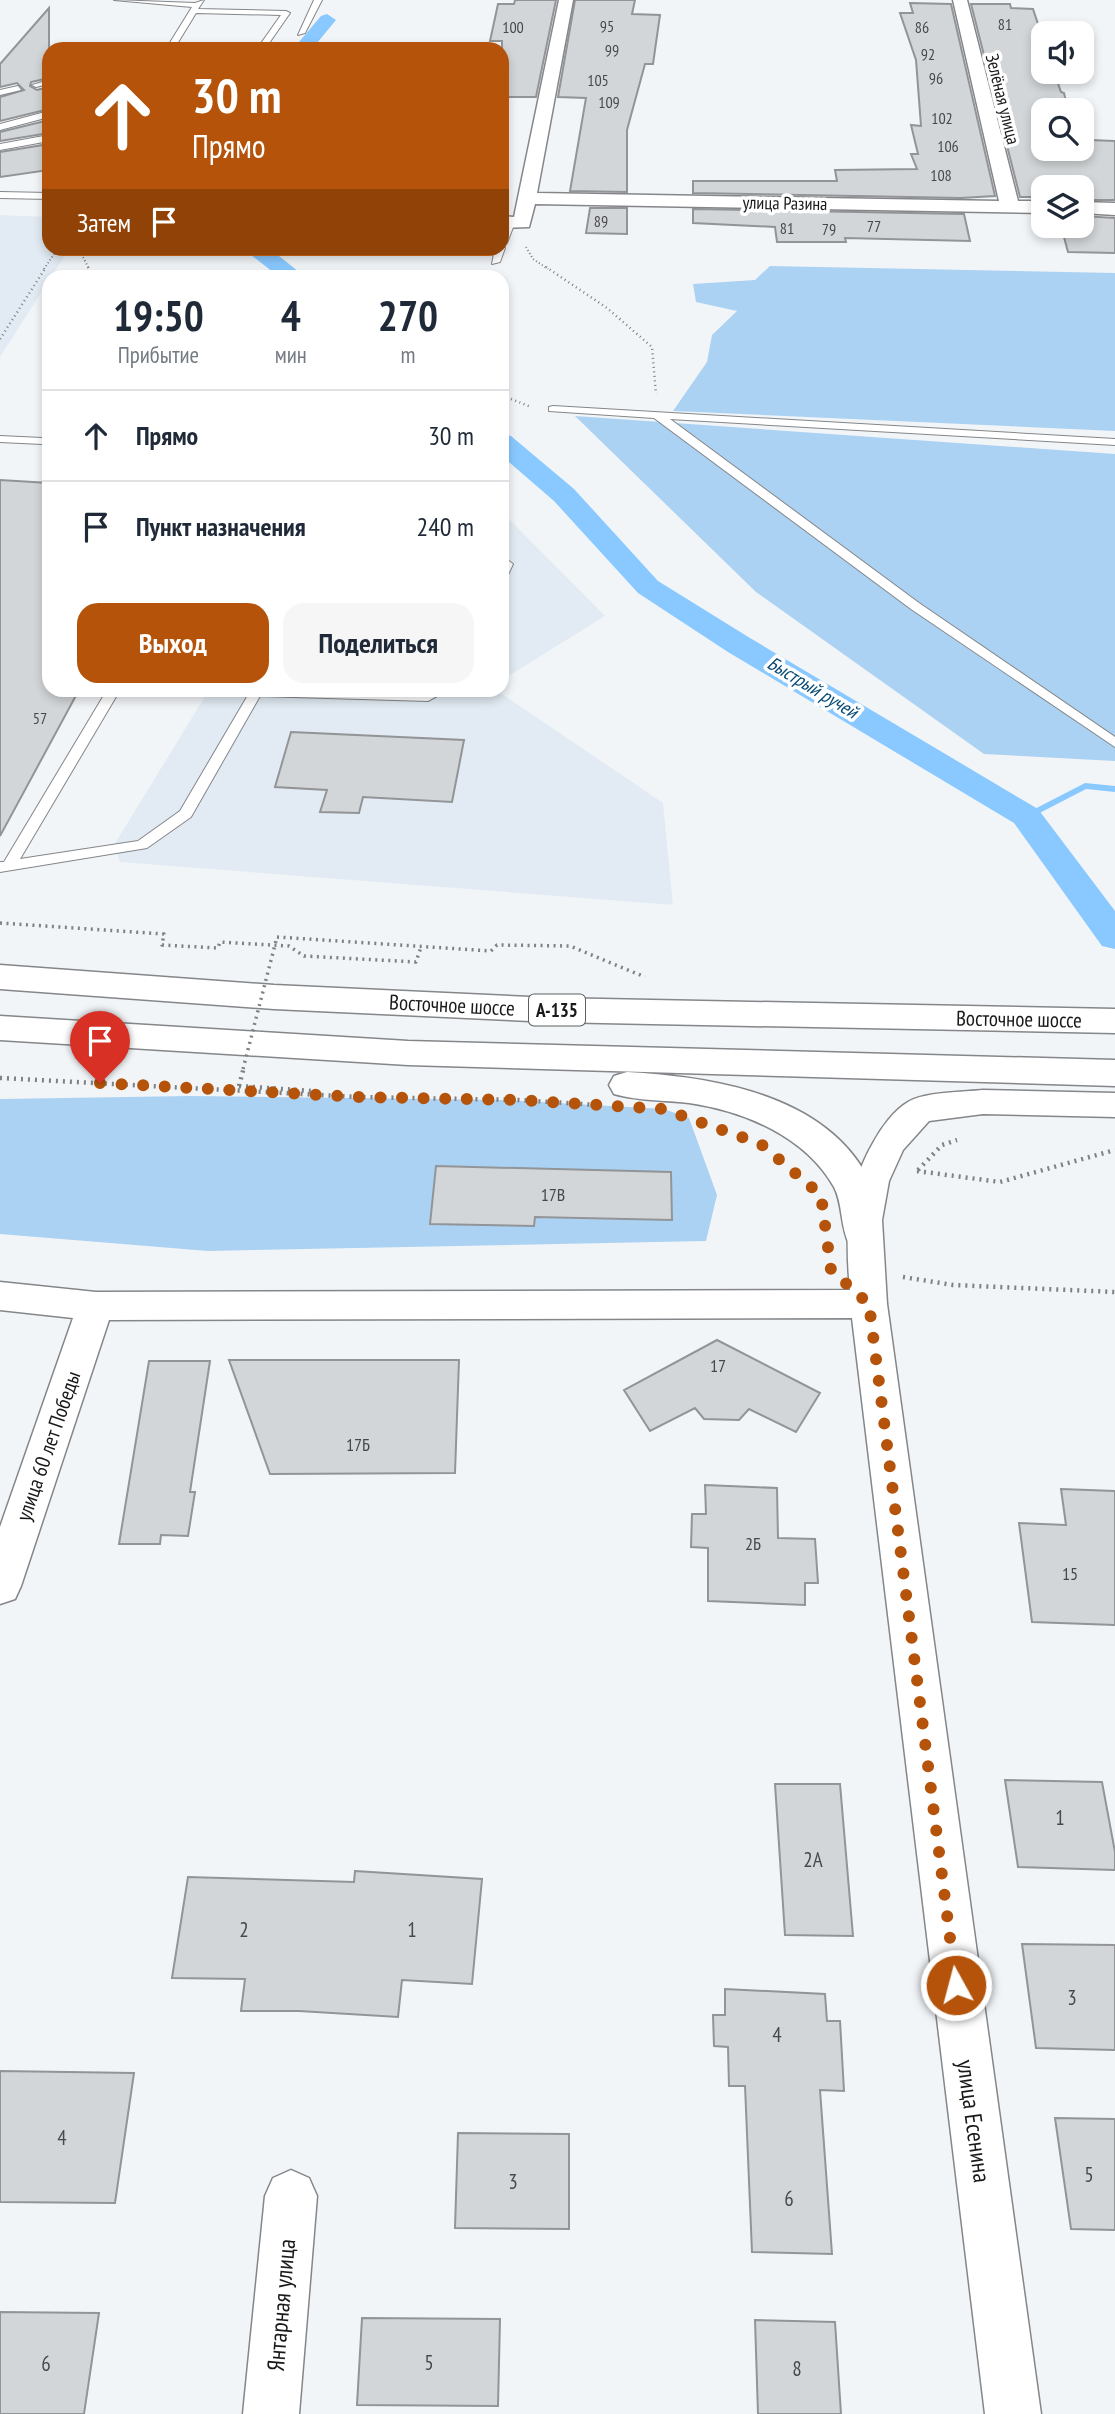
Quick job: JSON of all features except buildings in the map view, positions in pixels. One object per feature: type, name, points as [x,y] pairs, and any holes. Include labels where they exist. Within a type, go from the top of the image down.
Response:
[{"type":"highway","name":"Восточное шоссе","points":[[0,978],[274,997],[552,1010],[1115,1021]]},
{"type":"highway","name":"А-135","points":[[0,1028],[408,1053],[1115,1073]]},
{"type":"highway","points":[[408,1053],[465,1070],[576,1083],[677,1087],[732,1099],[780,1116],[821,1144],[851,1182],[863,1233]]},
{"type":"street","points":[[509,227],[528,198],[566,0]]},
{"type":"street","name":"Зелёная улица","points":[[960,0],[1010,207]]},
{"type":"street","name":"улица Разина","points":[[528,198],[1031,207]]},
{"type":"street","points":[[1094,208],[1115,209]]},
{"type":"street","name":"улица Есенина","points":[[1013,2414],[925,1744],[863,1233],[870,1179],[893,1172],[891,1140],[920,1110],[983,1102],[1115,1105]]},
{"type":"street","points":[[0,1296],[96,1306],[868,1288]]},
{"type":"street","name":"улица 60 лет Победы","points":[[0,1586],[96,1306]]},
{"type":"street","name":"Янтарная улица","points":[[271,2414],[291,2196]]},
{"type":"lane","points":[[118,0],[286,13],[266,42]]},
{"type":"lane","points":[[302,33],[318,0]]},
{"type":"lane","points":[[174,42],[197,5]]},
{"type":"lane","points":[[36,85],[42,84]]},
{"type":"lane","points":[[0,93],[18,88]]},
{"type":"lane","points":[[0,127],[42,116]]},
{"type":"lane","points":[[0,147],[42,139]]},
{"type":"lane","points":[[0,195],[42,196]]},
{"type":"lane","points":[[495,262],[497,256]]},
{"type":"lane","points":[[553,409],[1115,442]]},
{"type":"lane","points":[[657,415],[915,606],[1115,743]]},
{"type":"lane","points":[[0,439],[42,441]]},
{"type":"lane","points":[[4,867],[109,697]]},
{"type":"lane","points":[[4,867],[142,845],[186,814],[254,697]]},
{"type":"path","points":[[509,230],[533,259],[607,308],[652,347],[657,415]]},
{"type":"path","points":[[0,339],[42,273]]},
{"type":"path","points":[[0,923],[164,934],[162,945],[218,948],[220,942],[289,946],[304,956],[318,957],[416,962],[421,947]]},
{"type":"path","points":[[345,1096],[342,1093],[239,1086],[277,937],[491,951],[498,945],[570,946],[646,978]]},
{"type":"path","points":[[0,1078],[345,1096],[519,1100],[598,1105]]},
{"type":"path","points":[[893,1172],[917,1171],[942,1145],[964,1138]]},
{"type":"path","points":[[893,1172],[917,1171],[1000,1182],[1115,1150]]},
{"type":"path","points":[[868,1288],[953,1285],[1115,1292]]},
{"type":"shaded area","points":[[0,215],[42,217],[42,256],[65,256],[56,270],[42,270],[42,291],[0,357]]},
{"type":"shaded area","points":[[770,266],[1115,273],[1115,431],[673,411],[707,362],[712,335],[737,311],[696,302],[693,284],[755,280]]},
{"type":"shaded area","points":[[575,416],[1115,454],[1115,761],[984,754],[756,592]]},
{"type":"shaded area","points":[[509,519],[605,616],[509,676]]},
{"type":"shaded area","points":[[205,697],[506,697],[663,803],[673,905],[120,862],[114,845]]},
{"type":"shaded area","points":[[190,1096],[502,1100],[664,1109],[689,1118],[717,1195],[706,1241],[208,1251],[0,1234],[0,1099]]},
{"type":"waterway","name":"Быстрый ручей","points":[[308,42],[327,20]]},
{"type":"waterway","name":"Быстрый ручей","points":[[264,256],[284,270]]},
{"type":"waterway","name":"Быстрый ручей","points":[[509,448],[564,495],[648,587],[739,645],[1026,816],[1115,937]]},
{"type":"waterway","points":[[1026,816],[1085,786],[1115,789]]},
{"type":"route","points":[[100,1083],[358,1097],[519,1100],[663,1109],[761,1144],[821,1195],[831,1270],[869,1304],[956,1985]]}]
